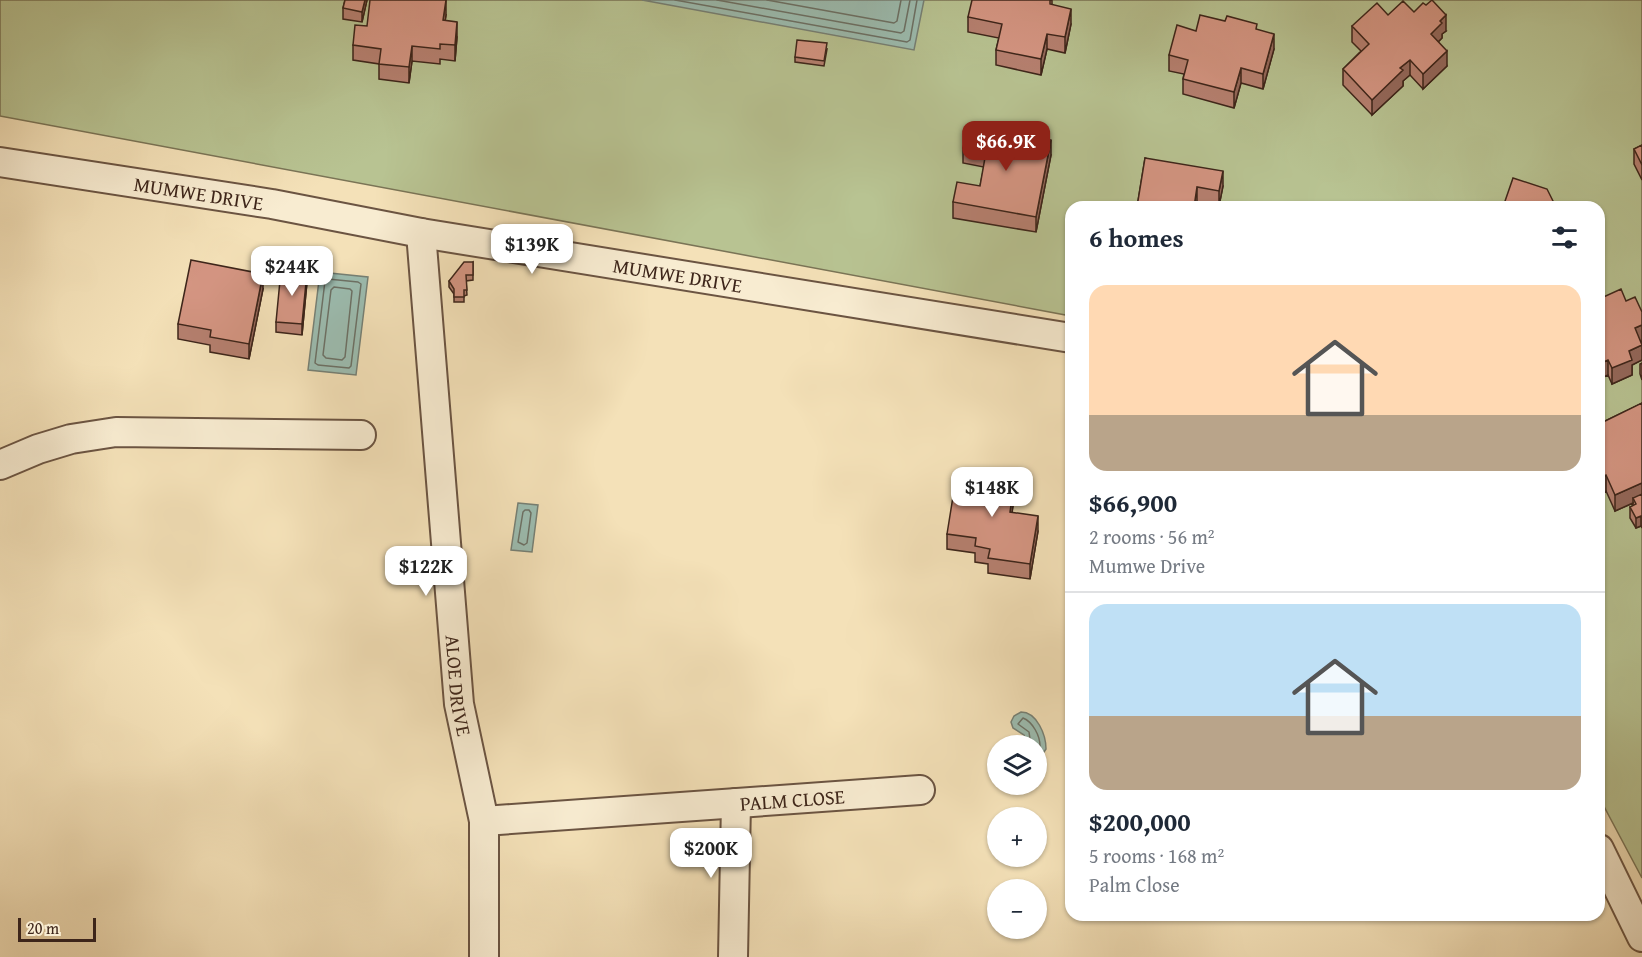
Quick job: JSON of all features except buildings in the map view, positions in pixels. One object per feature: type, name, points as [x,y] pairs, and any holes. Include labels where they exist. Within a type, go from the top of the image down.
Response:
[{"type":"street","name":"MUMWE DRIVE","points":[[0,162],[272,204],[421,233],[1065,337]]},
{"type":"street","name":"ALOE DRIVE","points":[[421,233],[459,704],[484,820],[484,957]]},
{"type":"street","points":[[0,465],[70,439],[116,432],[361,435]]},
{"type":"street","name":"PALM CLOSE","points":[[484,820],[920,790]]},
{"type":"street","points":[[733,957],[736,803]]},
{"type":"street","points":[[1605,861],[1642,937]]},
{"type":"green space","points":[[0,0],[1642,0],[1642,878],[1605,808],[1605,201],[1065,201],[1065,315],[0,116]]},
{"type":"water","points":[[642,0],[924,0],[914,50]]},
{"type":"water","points":[[320,272],[368,277],[356,375],[308,370]]},
{"type":"water","points":[[518,503],[538,505],[532,552],[511,550]]},
{"type":"water","points":[[1021,712],[1032,716],[1043,735],[1024,735],[1013,728],[1011,722],[1014,716]]}]
